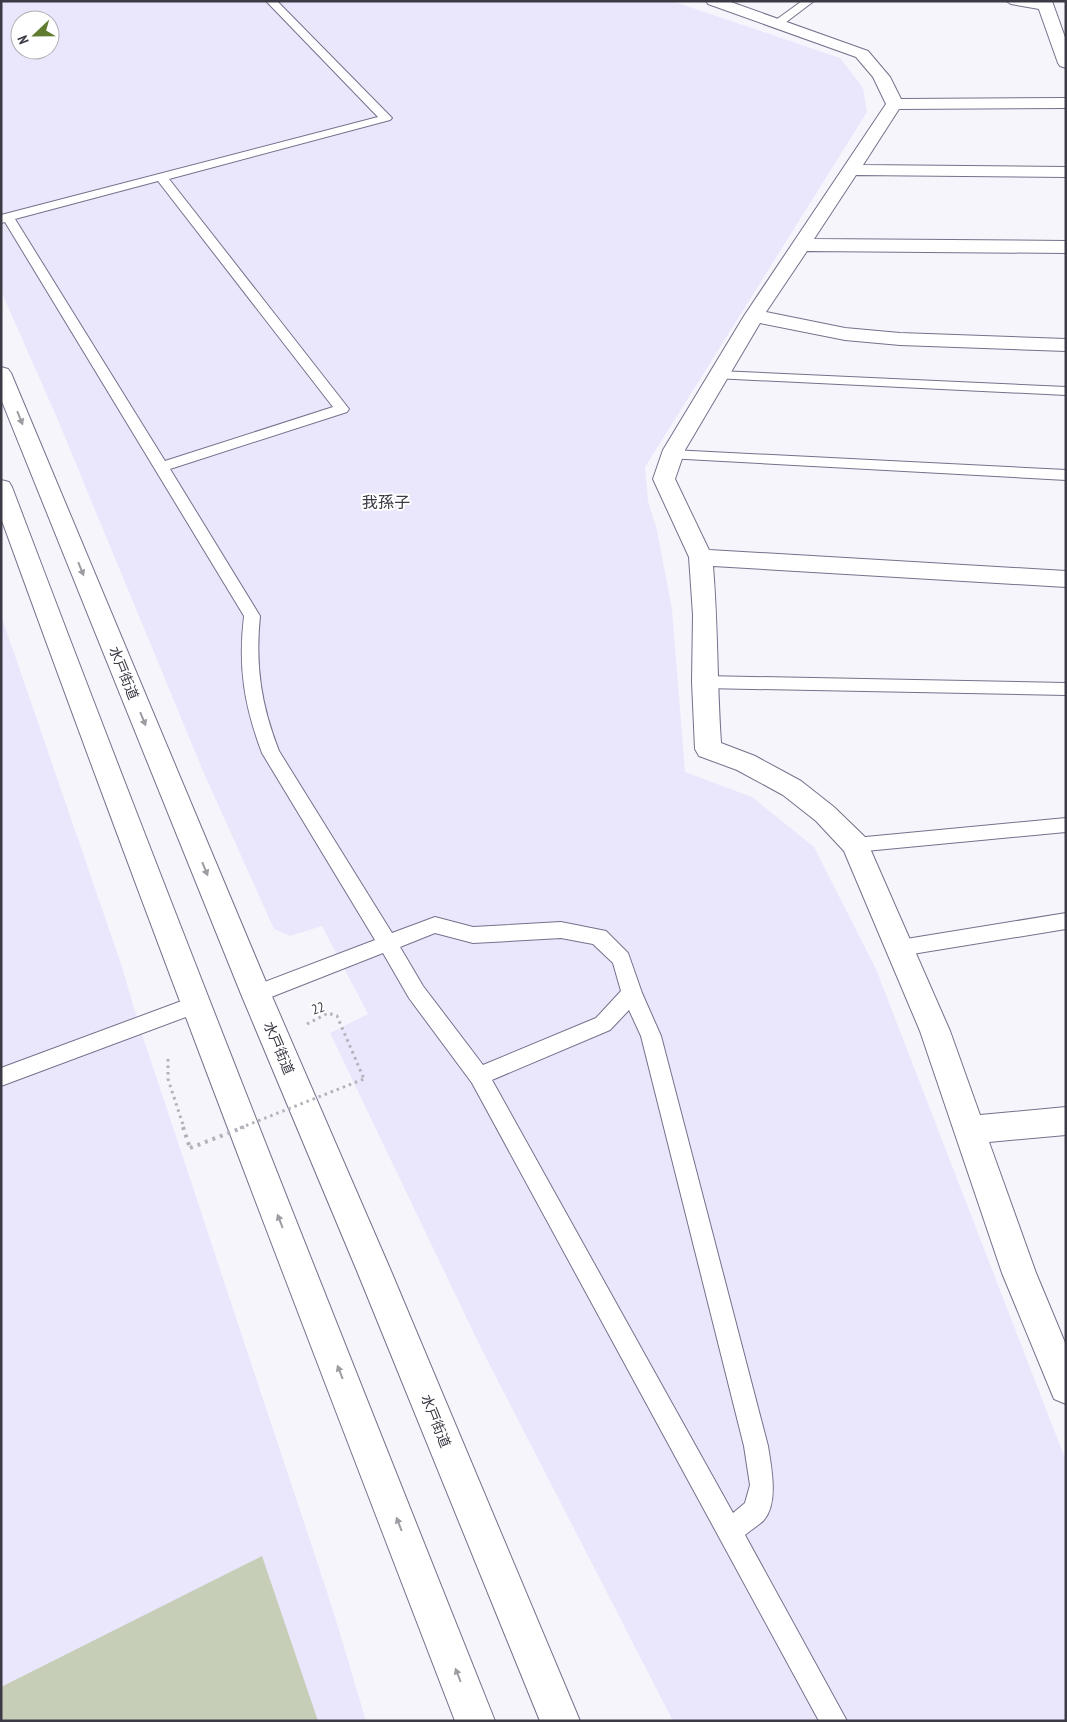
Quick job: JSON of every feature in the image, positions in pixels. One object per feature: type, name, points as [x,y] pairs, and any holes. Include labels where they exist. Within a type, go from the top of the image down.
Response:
[{"type":"main road","points":[[713,1],[862,54],[877,69],[887,84],[894,104]]},
{"type":"main road","points":[[1045,4],[1066,63]]},
{"type":"main road","points":[[894,104],[1066,103]]},
{"type":"main road","points":[[894,104],[754,316],[672,454],[664,479],[701,557],[706,615],[704,682],[708,749],[746,764],[792,788],[825,814],[855,845],[935,1031],[1019,1273],[1066,1387]]},
{"type":"main road","points":[[850,170],[1066,172]]},
{"type":"main road","points":[[801,245],[1066,248]]},
{"type":"main road","points":[[754,316],[845,334],[900,339],[1066,345]]},
{"type":"main road","name":"水戸街道","points":[[1,373],[256,994],[374,1270],[560,1721]]},
{"type":"main road","points":[[1,487],[105,769],[195,1005],[475,1721]]},
{"type":"main road","points":[[701,557],[1066,579]]},
{"type":"main road","points":[[970,1130],[1066,1121]]},
{"type":"lane","points":[[271,1],[386,118],[5,218],[252,616],[249,642],[252,698],[271,753],[416,992],[479,1076],[834,1721]]},
{"type":"lane","points":[[777,24],[809,1]]},
{"type":"lane","points":[[1012,1],[1045,4]]},
{"type":"lane","points":[[161,177],[342,409],[161,467]]},
{"type":"lane","points":[[718,375],[1066,391]]},
{"type":"lane","points":[[672,454],[1066,475]]},
{"type":"lane","points":[[704,682],[1066,689]]},
{"type":"lane","points":[[855,845],[1066,825]]},
{"type":"lane","points":[[900,948],[1066,921]]},
{"type":"lane","points":[[256,994],[434,926],[473,934],[561,930],[599,938],[621,958],[632,993],[652,1036],[756,1446],[762,1485],[756,1510],[730,1531]]},
{"type":"lane","points":[[479,1076],[603,1024],[632,993]]},
{"type":"lane","points":[[1,1077],[195,1005]]},
{"type":"path","name":"22","points":[[168,1059],[168,1079],[190,1148],[364,1078],[337,1016],[328,1013],[305,1024]]},
{"type":"shaded area","points":[[1,1],[672,1],[840,58],[863,88],[867,112],[645,467],[648,501],[657,530],[672,609],[685,772],[752,797],[814,847],[876,969],[1066,1461],[1066,1721],[673,1721],[480,1346],[330,1033],[368,1014],[322,926],[290,936],[274,929],[203,771],[57,418],[1,291]]},
{"type":"shaded area","points":[[1,615],[121,964],[139,1025],[333,1610],[366,1721],[1,1721]]},
{"type":"green space","points":[[262,1556],[318,1721],[1,1721],[1,1687]]},
{"type":"district","name":"我孫子","points":[[386,502]]}]
